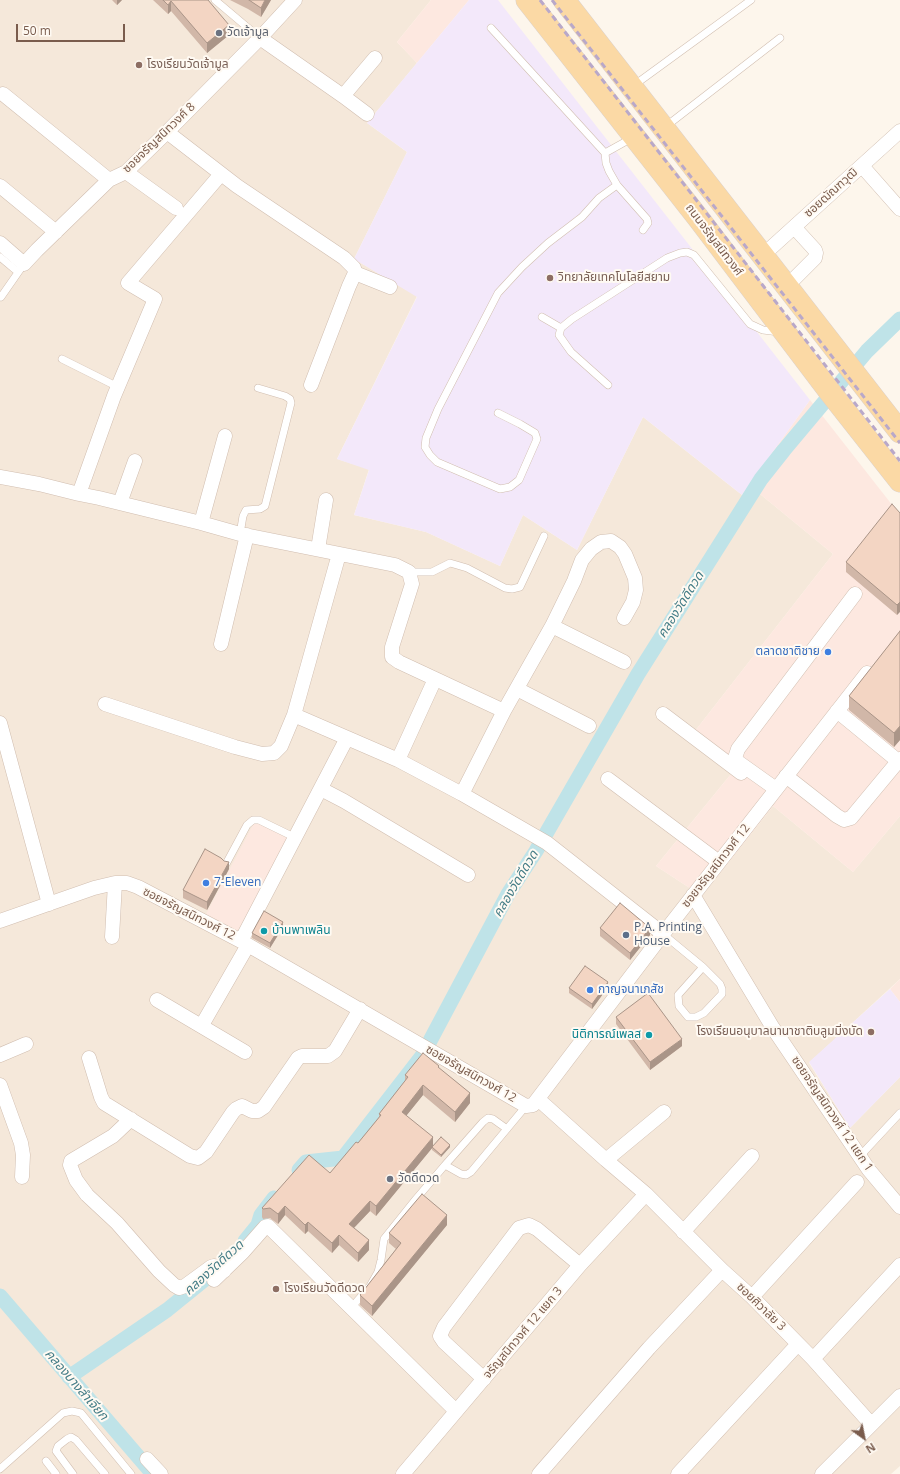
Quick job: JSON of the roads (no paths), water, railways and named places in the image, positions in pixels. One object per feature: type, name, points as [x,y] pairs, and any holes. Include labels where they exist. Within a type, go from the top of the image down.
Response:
[{"type":"main road","name":"ถนนจรัญสนิทวงศ์","points":[[527,0],[699,218],[832,395],[900,481]]},
{"type":"main road","points":[[547,26],[567,4],[900,432]]},
{"type":"street","name":"ซอยจรัญสนิทวงศ์ 8","points":[[21,268],[37,250],[109,180],[126,172],[167,132],[260,38],[295,0]]},
{"type":"street","points":[[260,38],[367,114]]},
{"type":"street","points":[[343,96],[375,58]]},
{"type":"street","points":[[3,94],[109,180]]},
{"type":"street","name":"ซอยฒัณฑวุฒิ","points":[[762,256],[900,131]]},
{"type":"street","points":[[167,132],[221,174],[344,258],[354,268],[355,273],[311,385]]},
{"type":"street","points":[[862,166],[900,209]]},
{"type":"street","points":[[126,172],[176,208]]},
{"type":"street","points":[[79,494],[118,387],[155,299],[128,283],[221,174]]},
{"type":"street","points":[[0,186],[56,232]]},
{"type":"street","points":[[786,287],[815,258],[816,253],[794,227]]},
{"type":"street","points":[[0,243],[21,268]]},
{"type":"street","points":[[355,273],[390,287]]},
{"type":"street","points":[[201,523],[225,436]]},
{"type":"street","points":[[120,503],[135,461]]},
{"type":"street","points":[[0,477],[39,484],[120,503],[243,535],[395,565],[409,572],[412,584],[392,647],[392,657],[399,662],[504,711]]},
{"type":"street","points":[[318,549],[326,500]]},
{"type":"street","points":[[221,644],[243,535]]},
{"type":"street","points":[[462,794],[504,711],[552,626],[574,581],[582,560],[591,549],[601,542],[611,541],[620,547],[625,554],[636,578],[636,590],[633,602],[624,618]]},
{"type":"street","points":[[106,704],[235,747],[262,754],[274,753],[281,746],[294,715],[339,554]]},
{"type":"street","points":[[773,793],[738,762],[735,758],[738,750],[855,594]]},
{"type":"street","points":[[552,626],[624,662]]},
{"type":"street","name":"ซอยจรัญสนิทวงศ์ 12","points":[[0,921],[94,888],[115,883],[127,883],[138,887],[244,943],[526,1106],[533,1105],[663,934],[876,662]]},
{"type":"street","points":[[398,760],[435,679]]},
{"type":"street","points":[[517,689],[589,726]]},
{"type":"street","points":[[786,776],[844,820],[851,818],[899,760],[837,711]]},
{"type":"street","points":[[663,714],[773,793]]},
{"type":"street","points":[[294,715],[398,760],[462,794],[543,841],[663,934]]},
{"type":"street","points":[[0,723],[49,904]]},
{"type":"street","points":[[202,1026],[347,738]]},
{"type":"street","points":[[608,779],[719,862]]},
{"type":"street","points":[[321,790],[344,801],[468,875]]},
{"type":"street","points":[[112,938],[115,883]]},
{"type":"street","name":"ซอยจรัญสนิทวงศ์ 12 แยก 1","points":[[694,895],[773,1028],[869,1170],[900,1207]]},
{"type":"street","points":[[157,1000],[245,1052]]},
{"type":"street","points":[[89,1058],[104,1103],[190,1156],[198,1158],[202,1156],[236,1109],[242,1106],[252,1111],[258,1111],[264,1107],[298,1058],[302,1056],[328,1056],[335,1051],[360,1009]]},
{"type":"street","points":[[0,1055],[26,1044]]},
{"type":"street","points":[[0,1085],[21,1143],[23,1155],[22,1177]]},
{"type":"street","name":"ซอยศิวาลัย 3","points":[[538,1099],[646,1194],[722,1270],[752,1297],[813,1359],[871,1424]]},
{"type":"street","points":[[606,1160],[664,1112]]},
{"type":"street","points":[[131,1120],[107,1140],[71,1161],[70,1165],[76,1180],[87,1195],[117,1223],[174,1286],[179,1288],[185,1286],[209,1268],[218,1272],[267,1226],[456,1411]]},
{"type":"street","points":[[683,1232],[752,1156]]},
{"type":"street","points":[[752,1297],[857,1182]]},
{"type":"street","name":"จรัญสนิทวงศ์ 12 แยก 3","points":[[410,1471],[456,1411],[580,1265],[646,1194]]},
{"type":"street","points":[[484,1379],[444,1342],[440,1336],[444,1327],[520,1228],[529,1225],[537,1229],[580,1265]]},
{"type":"street","points":[[813,1359],[900,1265]]},
{"type":"street","points":[[539,1474],[649,1348],[722,1270]]},
{"type":"street","points":[[678,1474],[798,1344]]},
{"type":"street","points":[[822,1474],[900,1396]]},
{"type":"street","points":[[147,1459],[161,1474]]},
{"type":"lane","points":[[215,0],[260,38]]},
{"type":"lane","points":[[632,87],[751,0]]},
{"type":"lane","points":[[491,28],[605,153],[606,163],[617,185],[647,219],[648,223],[643,230]]},
{"type":"lane","points":[[663,128],[780,38]]},
{"type":"lane","points":[[605,153],[634,137]]},
{"type":"lane","points":[[498,413],[535,433],[537,439],[519,480],[510,488],[500,489],[437,462],[425,447],[426,438],[438,409],[498,293],[522,267],[548,243],[582,217],[599,198],[617,185]]},
{"type":"lane","points":[[608,385],[570,352],[559,335],[561,328],[572,319],[667,258],[680,253],[687,252],[694,255],[750,324],[763,330],[785,333]]},
{"type":"lane","points":[[0,257],[21,268],[1,297]]},
{"type":"lane","points":[[542,317],[561,328]]},
{"type":"lane","points":[[62,359],[118,387]]},
{"type":"lane","points":[[243,535],[243,516],[246,510],[260,509],[265,506],[291,403],[290,399],[285,396],[258,388]]},
{"type":"lane","points":[[409,572],[432,572],[450,563],[467,568],[505,588],[512,589],[520,586],[544,536]]},
{"type":"lane","points":[[226,864],[247,825],[253,820],[259,820],[296,838]]},
{"type":"lane","points":[[663,934],[703,968],[720,984],[722,994],[704,1013],[696,1018],[688,1017],[679,1006],[678,995],[703,968]]},
{"type":"lane","points":[[445,1165],[461,1174],[466,1175],[471,1172],[526,1106]]},
{"type":"lane","points":[[860,1156],[900,1113]]},
{"type":"lane","points":[[351,1308],[370,1286],[378,1272],[384,1239],[445,1165],[488,1118],[493,1119],[507,1129]]},
{"type":"lane","points":[[0,1469],[63,1413],[72,1411],[81,1413],[131,1474]]},
{"type":"lane","points":[[73,1474],[56,1451],[58,1446],[71,1437],[76,1440],[105,1474]]},
{"type":"lane","points":[[46,1461],[56,1474]]},
{"type":"waterway","name":"คลองวัดดีดวด","points":[[299,1170],[306,1162],[343,1158],[422,1056],[508,894],[536,851],[638,674],[761,479],[867,351],[900,319]]},
{"type":"waterway","name":"คลองวัดดีดวด","points":[[245,1241],[258,1225],[261,1215],[274,1198]]},
{"type":"waterway","name":"คลองวัดดีดวด","points":[[69,1377],[167,1310],[209,1276]]},
{"type":"waterway","name":"คลองบางลำเจียก","points":[[0,1296],[153,1474]]},
{"type":"railway","points":[[540,0],[900,461]]},
{"type":"railway","points":[[552,0],[900,443]]},
{"type":"place","name":"วัดเจ้ามูล","points":[[219,33]]},
{"type":"place","name":"โรงเรียนวัดเจ้ามูล","points":[[139,65]]},
{"type":"place","name":"วิทยาลัยเทคโนโลยีสยาม","points":[[550,278]]},
{"type":"place","name":"ตลาดชาติชาย","points":[[828,652]]},
{"type":"place","name":"7-Eleven","points":[[206,883]]},
{"type":"place","name":"บ้านพาเพลิน","points":[[264,931]]},
{"type":"place","name":"P.A. Printing House","points":[[626,935]]},
{"type":"place","name":"กาญจนาเภสัช","points":[[590,990]]},
{"type":"place","name":"โรงเรียนอนุบาลนานาชาติบลูมมิ่งบัด","points":[[871,1032]]},
{"type":"place","name":"นิติการณ์เพลส","points":[[649,1035]]},
{"type":"place","name":"วัดดีดวด","points":[[390,1179]]},
{"type":"place","name":"โรงเรียนวัดดีดวด","points":[[276,1289]]}]
